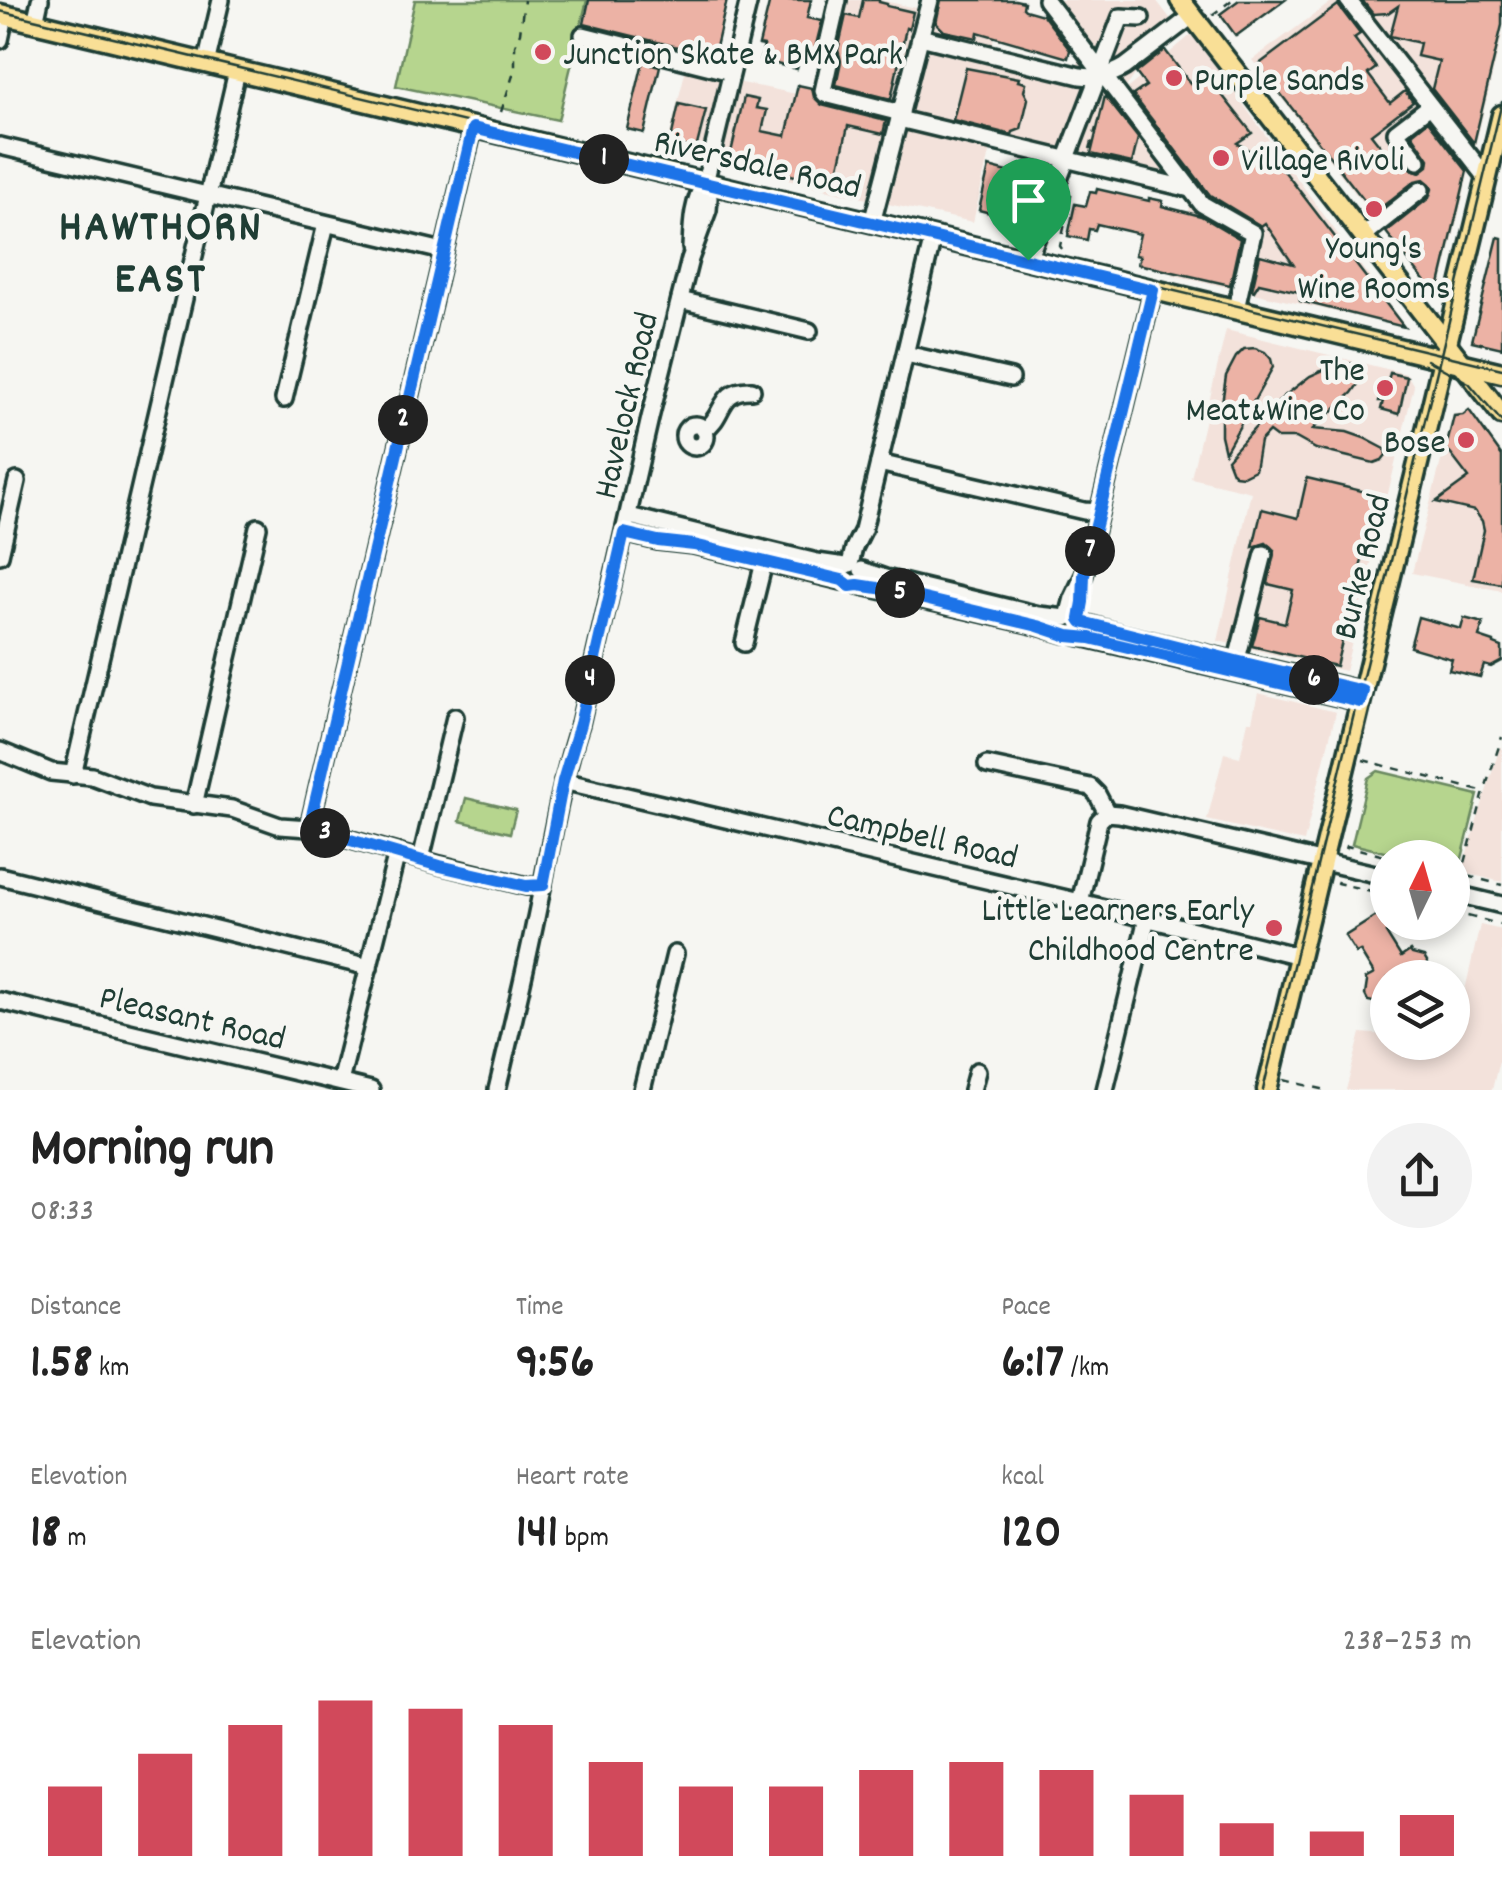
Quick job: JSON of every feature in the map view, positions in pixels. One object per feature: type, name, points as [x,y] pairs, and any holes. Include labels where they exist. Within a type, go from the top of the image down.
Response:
[{"type":"main road","points":[[1180,0],[1451,356],[1502,416]]},
{"type":"main road","name":"Riversdale Road","points":[[3,15],[1153,290],[1451,356],[1502,373]]},
{"type":"main road","name":"Burke Road","points":[[1268,1083],[1347,755],[1451,356],[1502,115]]},
{"type":"street","points":[[35,23],[40,0]]},
{"type":"street","points":[[206,64],[221,0]]},
{"type":"street","name":"Havelock Road","points":[[497,1090],[563,781],[580,724],[690,259],[694,211],[705,183],[749,0]]},
{"type":"street","points":[[838,0],[826,52],[830,60],[825,94],[1190,190]]},
{"type":"street","points":[[872,223],[930,0]]},
{"type":"street","points":[[1046,0],[1202,204],[1254,232],[1236,309]]},
{"type":"street","points":[[1348,0],[1487,178]]},
{"type":"street","points":[[0,40],[3,15]]},
{"type":"street","points":[[1028,260],[1072,162],[1121,17],[1141,18]]},
{"type":"street","points":[[920,36],[1080,76],[1125,67],[1196,21]]},
{"type":"street","points":[[583,35],[732,72]]},
{"type":"street","points":[[73,775],[237,72]]},
{"type":"street","points":[[1418,161],[1396,132],[1430,106]]},
{"type":"street","points":[[309,828],[473,128]]},
{"type":"street","points":[[0,146],[443,251]]},
{"type":"street","points":[[1363,236],[1421,190]]},
{"type":"street","points":[[284,399],[326,224]]},
{"type":"street","points":[[853,572],[933,237]]},
{"type":"street","points":[[1073,624],[1073,598],[1084,575],[1153,290]]},
{"type":"street","points":[[680,300],[809,331]]},
{"type":"street","points":[[906,354],[1012,378]]},
{"type":"street","points":[[704,430],[712,425],[727,398],[736,391],[752,390]]},
{"type":"street","points":[[879,463],[1099,512]]},
{"type":"street","points":[[0,555],[17,481]]},
{"type":"street","points":[[626,525],[765,556],[817,562],[1362,696]]},
{"type":"street","points":[[194,804],[258,526]]},
{"type":"street","points":[[1234,667],[1264,554]]},
{"type":"street","points":[[744,643],[765,556]]},
{"type":"street","points":[[420,859],[455,718]]},
{"type":"street","points":[[0,751],[50,772],[92,776],[150,798],[232,808],[280,826],[309,828],[526,886],[543,885]]},
{"type":"street","points":[[987,765],[1090,787],[1108,813]]},
{"type":"street","name":"Campbell Road","points":[[563,781],[1299,956]]},
{"type":"street","points":[[1080,902],[1101,817],[1108,813],[1370,872]]},
{"type":"street","points":[[340,1082],[396,853]]},
{"type":"street","points":[[0,876],[370,967]]},
{"type":"street","points":[[1470,898],[1502,906]]},
{"type":"street","points":[[1105,1090],[1147,918]]},
{"type":"street","points":[[642,1090],[674,954]]},
{"type":"street","name":"Pleasant Road","points":[[0,1001],[372,1090]]},
{"type":"street","points":[[972,1090],[976,1071]]},
{"type":"path","points":[[501,112],[515,68],[515,44],[524,0]]},
{"type":"path","points":[[1196,21],[1232,0]]},
{"type":"path","points":[[1062,249],[1072,162]]},
{"type":"path","points":[[1470,845],[1502,736]]},
{"type":"path","points":[[1347,755],[1484,792]]},
{"type":"path","points":[[1470,877],[1502,885]]},
{"type":"path","points":[[1337,883],[1370,891]]},
{"type":"path","points":[[1470,916],[1502,924]]},
{"type":"path","points":[[1268,1083],[1326,1090]]},
{"type":"shaded area","points":[[839,0],[879,0],[921,9],[923,0],[1003,0],[992,46],[1078,65],[1082,50],[1040,0],[1156,0],[1173,22],[1122,93],[1192,34],[1403,327],[1173,275],[1190,206],[1175,183],[992,140],[973,222],[666,151],[686,68],[816,98]]},
{"type":"shaded area","points":[[1334,0],[1502,0],[1502,35],[1438,300],[1252,60]]},
{"type":"shaded area","points":[[1226,330],[1407,374],[1414,386],[1345,671],[1218,641],[1251,492],[1191,478]]},
{"type":"shaded area","points":[[1469,411],[1502,455],[1502,591],[1412,573],[1453,415]]},
{"type":"shaded area","points":[[1258,693],[1336,712],[1304,842],[1207,820],[1224,753],[1240,757]]},
{"type":"shaded area","points":[[1502,747],[1502,882],[1470,874],[1470,843]]},
{"type":"shaded area","points":[[1480,925],[1502,930],[1502,1048],[1492,1090],[1346,1090],[1361,1033],[1370,1034],[1370,1060],[1470,1060],[1470,968]]},
{"type":"green space","points":[[415,0],[587,0],[558,120],[396,86]]},
{"type":"green space","points":[[1378,771],[1478,795],[1467,840],[1370,840],[1370,848],[1352,844],[1368,778]]},
{"type":"green space","points":[[466,798],[516,810],[510,833],[460,821]]},
{"type":"building","points":[[589,0],[727,0],[714,56],[584,24]]},
{"type":"building","points":[[770,0],[811,0],[807,18],[822,21],[816,57],[801,54],[797,69],[760,60],[764,46],[759,45]]},
{"type":"building","points":[[863,0],[879,0],[913,12],[891,99],[836,85],[846,15],[859,18]]},
{"type":"building","points":[[941,0],[1024,2],[1025,10],[1043,15],[1070,50],[1068,58],[978,32],[977,38],[944,31],[936,23]]},
{"type":"building","points":[[1239,0],[1285,0],[1236,36],[1220,14]]},
{"type":"building","points":[[1362,0],[1502,0],[1502,25],[1474,143],[1432,89],[1439,61],[1417,56],[1420,43],[1390,36],[1398,6],[1388,13],[1373,14]]},
{"type":"building","points":[[1338,5],[1360,34],[1354,38],[1376,68],[1368,74],[1390,103],[1405,91],[1413,102],[1371,134],[1393,162],[1400,156],[1410,168],[1420,172],[1428,166],[1429,159],[1412,134],[1428,121],[1467,171],[1437,297],[1386,232],[1429,198],[1430,184],[1424,179],[1415,181],[1374,213],[1258,65]]},
{"type":"building","points":[[1165,50],[1190,83],[1204,72],[1252,133],[1237,143],[1285,172],[1404,327],[1300,301],[1299,292],[1259,283],[1252,290],[1260,255],[1293,264],[1265,223],[1261,226],[1210,195],[1133,95],[1146,86],[1136,73]]},
{"type":"building","points":[[643,62],[660,66],[644,133],[627,129]]},
{"type":"building","points":[[966,68],[1019,78],[1018,81],[1026,83],[1028,99],[1021,129],[1012,135],[953,120]]},
{"type":"building","points":[[798,85],[812,88],[822,105],[886,121],[883,134],[848,126],[835,185],[729,161],[744,97],[758,100],[756,108],[767,110],[762,131],[786,136]]},
{"type":"building","points":[[1105,96],[1138,138],[1132,163],[1091,154]]},
{"type":"building","points":[[679,104],[706,110],[696,149],[670,143]]},
{"type":"building","points":[[989,167],[1030,178],[1021,221],[979,210]]},
{"type":"building","points":[[1097,189],[1163,201],[1162,206],[1201,216],[1240,239],[1230,285],[1138,264],[1140,256],[1135,255],[1140,234],[1097,224],[1095,230],[1089,229],[1087,240],[1068,236],[1075,204],[1086,206],[1090,192],[1096,193]]},
{"type":"building","points":[[1498,237],[1502,238],[1502,348],[1472,341]]},
{"type":"building","points":[[1244,349],[1265,352],[1273,367],[1225,452],[1221,410],[1226,376]]},
{"type":"building","points":[[1355,363],[1363,368],[1361,380],[1313,429],[1364,438],[1385,449],[1382,460],[1374,463],[1316,449],[1296,438],[1277,438],[1269,432],[1260,441],[1255,470],[1243,476],[1232,472],[1227,459],[1282,398],[1310,376],[1330,367]]},
{"type":"building","points":[[1390,373],[1407,377],[1399,414],[1381,409],[1383,401],[1379,401]]},
{"type":"building","points":[[1469,410],[1502,456],[1502,584],[1473,579],[1484,530],[1475,511],[1436,502],[1469,478],[1446,448],[1454,416]]},
{"type":"building","points":[[1307,478],[1378,495],[1336,666],[1252,646],[1260,617],[1285,623],[1293,590],[1268,584],[1274,550],[1266,543],[1253,547],[1262,509],[1298,518]]},
{"type":"building","points":[[1418,617],[1461,629],[1464,618],[1483,623],[1479,637],[1502,647],[1502,661],[1491,667],[1484,665],[1480,677],[1449,670],[1452,659],[1410,647]]},
{"type":"building","points":[[1370,920],[1370,940],[1390,940],[1401,957],[1410,951],[1426,960],[1370,960],[1370,967],[1345,936]]},
{"type":"building","points":[[1370,976],[1370,1001],[1365,995],[1365,979]]},
{"type":"tram line","points":[[0,11],[1502,369]]},
{"type":"tram line","points":[[1263,1090],[1502,102]]},
{"type":"tram line","points":[[1427,360],[1469,383],[1502,422]]},
{"type":"place","name":"Junction Skate & BMX Park","points":[[543,52]]},
{"type":"place","name":"Purple Sands","points":[[1174,78]]},
{"type":"place","name":"Village Rivoli","points":[[1221,158]]},
{"type":"place","name":"Young's Wine Rooms","points":[[1374,209]]},
{"type":"place","name":"The Meat&Wine Co","points":[[1385,388]]},
{"type":"place","name":"Bose","points":[[1466,440]]},
{"type":"place","name":"Little Learners Early Childhood Centre","points":[[1274,928]]},
{"type":"district","name":"HAWTHORN EAST","points":[[161,249]]},
{"type":"route","points":[[1028,260],[473,128],[309,828],[440,866],[526,886],[543,885],[554,819],[624,533],[694,545],[842,580],[850,586],[878,588],[1233,672],[1236,661],[1363,691],[1360,702],[1233,672],[1236,661],[1082,622],[1084,575],[1153,290],[1028,260]]}]
